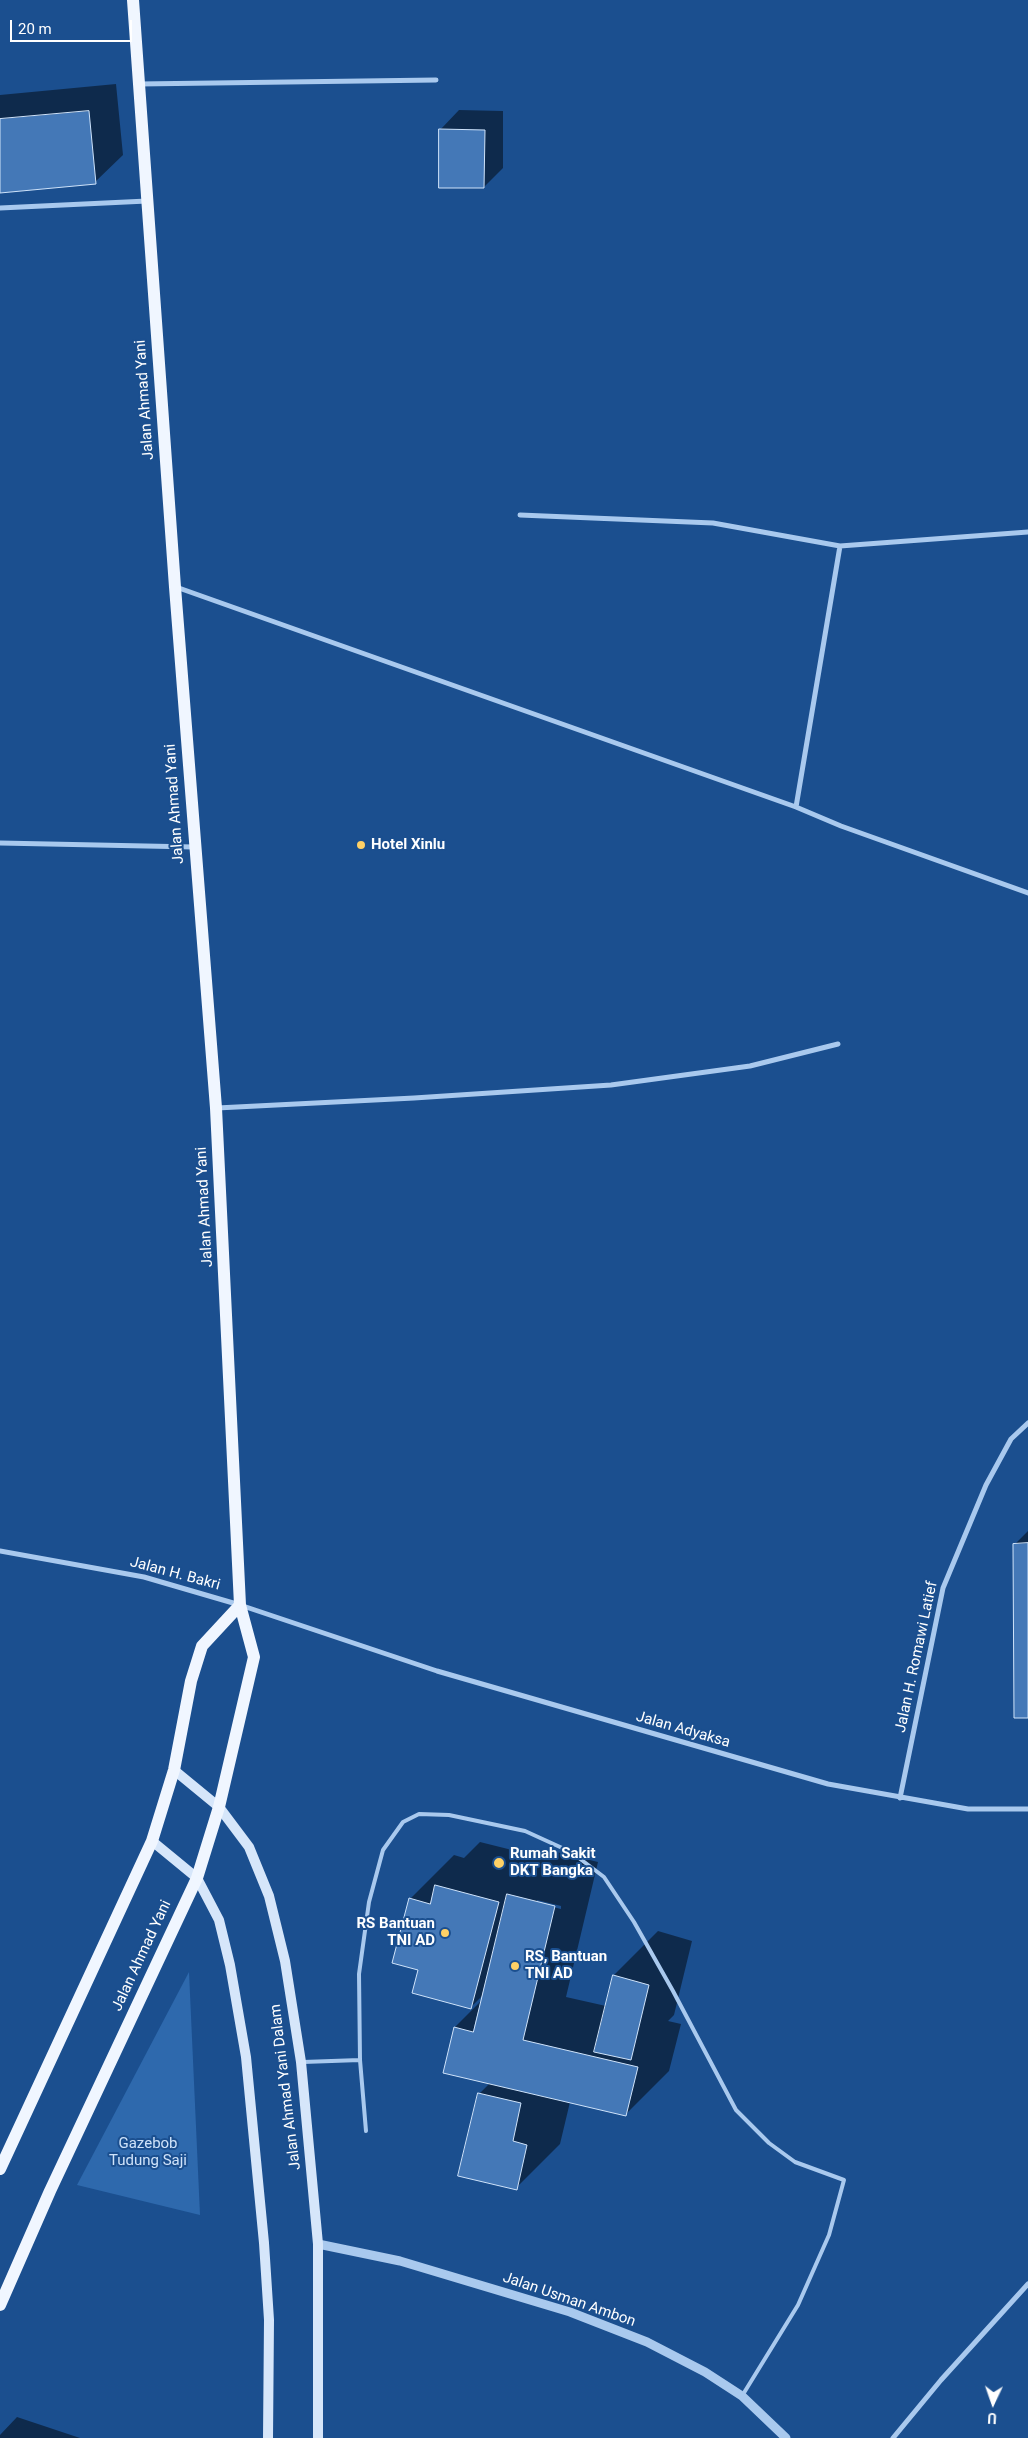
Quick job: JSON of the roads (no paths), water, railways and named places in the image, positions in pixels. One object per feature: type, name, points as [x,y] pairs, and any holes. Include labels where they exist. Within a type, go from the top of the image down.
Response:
[{"type":"main road","name":"Jalan Ahmad Yani","points":[[0,2305],[54,2182],[197,1878],[219,1806],[254,1657],[240,1605],[216,1108],[175,587],[133,0]]},
{"type":"main road","points":[[0,2169],[152,1841],[174,1770],[191,1681],[202,1646],[240,1605]]},
{"type":"main road","name":"Jalan Ahmad Yani Dalam","points":[[174,1770],[219,1806],[249,1847],[269,1896],[285,1961],[301,2062],[318,2244],[318,2438]]},
{"type":"main road","points":[[152,1841],[197,1878],[219,1920],[230,1965],[246,2057],[264,2243],[269,2320],[268,2438]]},
{"type":"street","points":[[139,84],[436,80]]},
{"type":"street","points":[[0,208],[147,201]]},
{"type":"street","points":[[520,514],[712,523],[840,546],[1028,532]]},
{"type":"street","points":[[796,807],[840,546]]},
{"type":"street","points":[[175,587],[796,807],[841,826],[1028,893]]},
{"type":"street","points":[[0,843],[195,847]]},
{"type":"street","points":[[216,1108],[414,1098],[611,1084],[750,1066],[838,1044]]},
{"type":"street","name":"Jalan H. Romawi Latief","points":[[900,1798],[943,1588],[986,1485],[1011,1439],[1028,1423]]},
{"type":"street","name":"Jalan H. Bakri","points":[[0,1551],[144,1577],[240,1605],[340,1638]]},
{"type":"street","name":"Jalan Adyaksa","points":[[340,1638],[437,1671],[571,1712],[828,1784],[900,1798],[968,1808],[1028,1810]]},
{"type":"street","name":"Jalan Usman Ambon","points":[[318,2244],[400,2261],[570,2312],[647,2342],[705,2372],[742,2396],[786,2438]]},
{"type":"street","points":[[893,2438],[941,2380],[1028,2284]]},
{"type":"lane","points":[[366,2131],[360,2060],[359,1974],[369,1902],[383,1850],[403,1822],[420,1814],[449,1815],[526,1831],[571,1852],[604,1878],[634,1922],[736,2110],[769,2143],[795,2162],[844,2180],[829,2234],[798,2305],[742,2396]]},
{"type":"lane","points":[[301,2062],[360,2060]]},
{"type":"place","name":"Hotel Xinlu","points":[[361,845]]},
{"type":"place","name":"Rumah Sakit DKT Bangka","points":[[499,1863]]},
{"type":"place","name":"RS Bantuan TNI AD","points":[[445,1933]]},
{"type":"place","name":"RS, Bantuan TNI AD","points":[[515,1966]]},
{"type":"park label","name":"Gazebob Tudung Saji","points":[[148,2152]]}]
